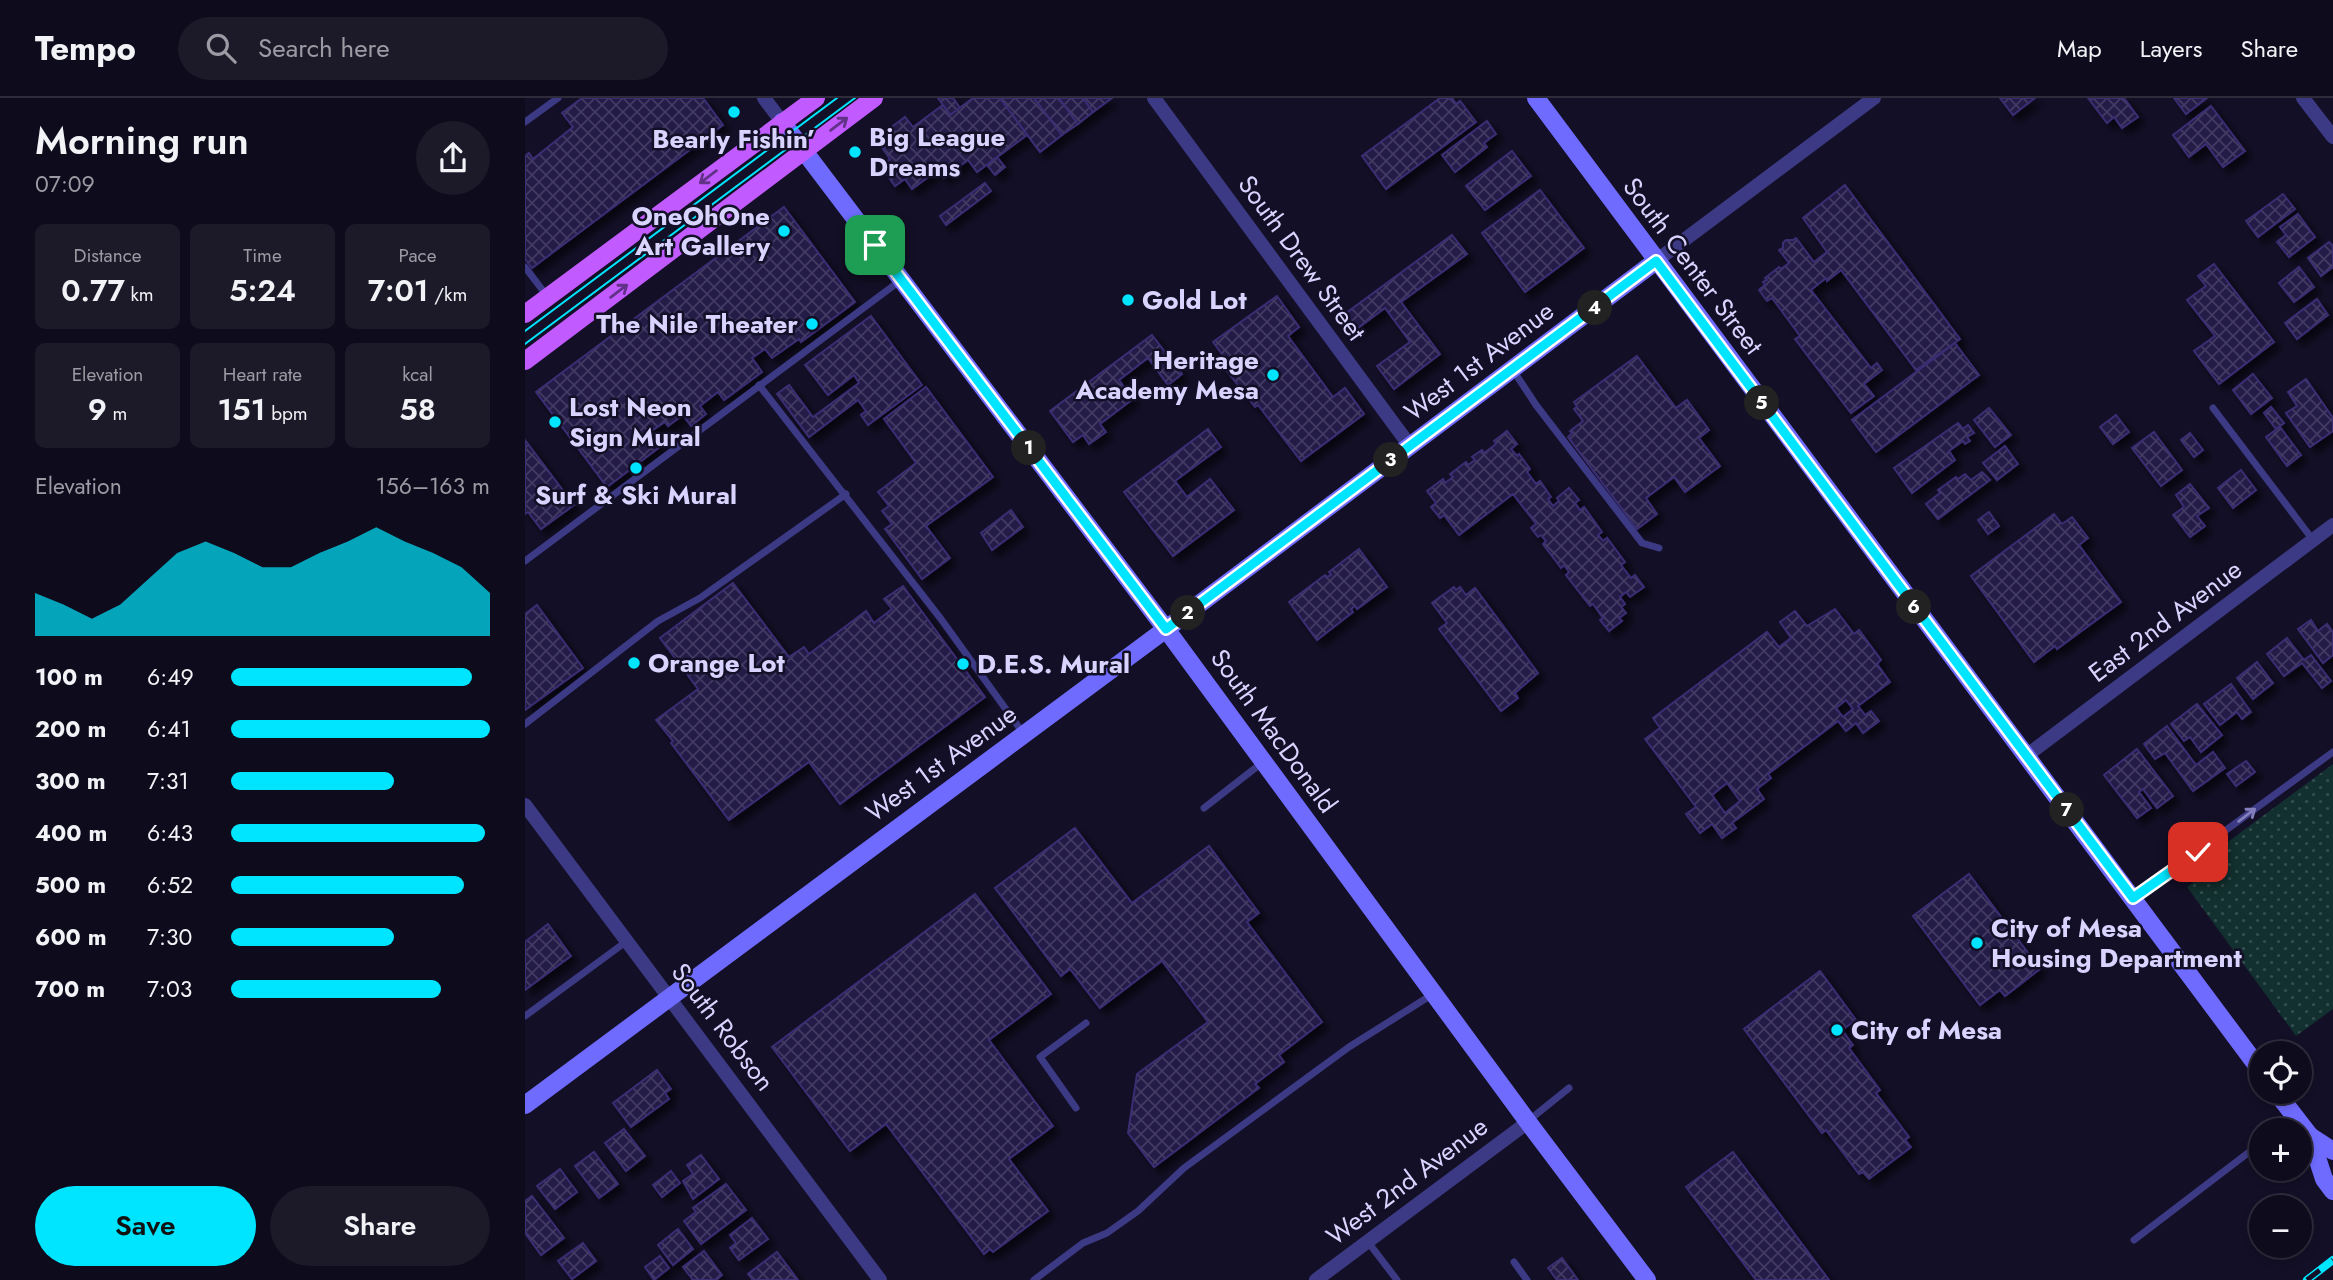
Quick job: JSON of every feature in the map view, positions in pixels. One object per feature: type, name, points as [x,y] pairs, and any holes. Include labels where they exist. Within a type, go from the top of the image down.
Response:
[{"type":"main road","points":[[525,314],[816,98]]},
{"type":"main road","points":[[525,361],[874,98]]},
{"type":"street","points":[[764,98],[782,122]]},
{"type":"street","name":"South Drew Street","points":[[1154,98],[1410,446]]},
{"type":"street","name":"South Center Street","points":[[1536,98],[2249,1055]]},
{"type":"street","points":[[1656,261],[1874,98]]},
{"type":"street","points":[[2303,98],[2333,137]]},
{"type":"street","name":"South MacDonald","points":[[782,122],[1166,629],[1647,1280]]},
{"type":"street","name":"West 1st Avenue","points":[[528,1097],[1024,735],[1656,261]]},
{"type":"street","name":"East 2nd Avenue","points":[[2026,756],[2332,527]]},
{"type":"street","name":"South Robson","points":[[525,805],[880,1280]]},
{"type":"street","points":[[2285,1104],[2295,1117]]},
{"type":"street","name":"West 2nd Avenue","points":[[1316,1280],[1528,1122]]},
{"type":"street","points":[[2312,1138],[2333,1151]]},
{"type":"street","points":[[2312,1145],[2324,1179],[2333,1191]]},
{"type":"lane","points":[[525,122],[558,98]]},
{"type":"lane","points":[[525,267],[548,297]]},
{"type":"lane","points":[[525,561],[901,279]]},
{"type":"lane","points":[[1513,370],[1536,405],[1642,543],[1659,548]]},
{"type":"lane","points":[[759,386],[941,619],[1024,735]]},
{"type":"lane","points":[[2213,408],[2313,540]]},
{"type":"lane","points":[[525,724],[658,621],[700,598],[846,495]]},
{"type":"lane","points":[[2133,898],[2333,752]]},
{"type":"lane","points":[[1204,808],[1264,762]]},
{"type":"lane","points":[[525,1016],[627,941]]},
{"type":"lane","points":[[1034,1280],[1083,1243],[1107,1233],[1128,1218],[1184,1168],[1349,1046],[1434,993]]},
{"type":"lane","points":[[1076,1108],[1040,1057],[1086,1023]]},
{"type":"lane","points":[[1528,1122],[1569,1088]]},
{"type":"lane","points":[[2134,1240],[2249,1152]]},
{"type":"lane","points":[[1367,1241],[1397,1280]]},
{"type":"lane","points":[[1514,1262],[1527,1280]]},
{"type":"green space","points":[[2333,764],[2333,1009],[2296,1036],[2187,887],[2199,878],[2202,861]]},
{"type":"building","points":[[582,98],[703,98],[723,125],[532,268],[525,259],[525,156],[529,153],[533,159],[573,127],[562,113]]},
{"type":"building","points":[[938,98],[953,98],[960,108],[950,115]]},
{"type":"building","points":[[973,98],[1000,98],[1027,135],[977,172],[968,160],[944,178],[938,170],[912,189],[905,179],[895,186],[881,166],[890,159],[883,149],[893,142],[885,132],[905,117],[913,127],[943,105],[950,115]]},
{"type":"building","points":[[1000,98],[1034,98],[1062,135],[1040,152]]},
{"type":"building","points":[[1034,98],[1059,98],[1078,124],[1062,135]]},
{"type":"building","points":[[1059,98],[1083,98],[1093,112],[1078,124]]},
{"type":"building","points":[[1083,98],[1112,98],[1093,112]]},
{"type":"building","points":[[1440,98],[1452,98],[1456,104],[1460,101],[1476,122],[1386,189],[1362,156]]},
{"type":"building","points":[[2000,98],[2035,98],[2013,115]]},
{"type":"building","points":[[2088,98],[2124,98],[2138,117],[2122,128],[2114,117],[2107,123]]},
{"type":"building","points":[[2174,98],[2207,98],[2186,114]]},
{"type":"building","points":[[2211,106],[2245,151],[2223,167],[2206,144],[2189,157],[2173,135]]},
{"type":"building","points":[[1487,121],[1496,134],[1484,143],[1487,147],[1455,172],[1442,155]]},
{"type":"building","points":[[1512,151],[1531,176],[1485,210],[1466,186]]},
{"type":"building","points":[[997,157],[1005,167],[995,175],[987,165]]},
{"type":"building","points":[[985,183],[991,191],[946,225],[940,216]]},
{"type":"building","points":[[1845,185],[1960,339],[1916,370],[1841,270],[1827,281],[1826,278],[1811,290],[1871,368],[1877,363],[1882,370],[1864,384],[1874,396],[1851,413],[1795,339],[1800,336],[1772,298],[1767,301],[1759,290],[1765,285],[1765,278],[1789,263],[1779,250],[1783,248],[1786,240],[1796,238],[1814,262],[1827,252],[1803,218]]},
{"type":"building","points":[[1540,190],[1584,248],[1525,292],[1482,233]]},
{"type":"building","points":[[2283,194],[2295,209],[2258,237],[2246,221]]},
{"type":"building","points":[[784,207],[855,302],[801,342],[799,339],[772,358],[765,349],[752,358],[762,372],[724,400],[718,392],[700,406],[706,414],[691,426],[683,415],[668,426],[665,422],[650,432],[661,446],[607,487],[536,392]]},
{"type":"building","points":[[2298,214],[2315,237],[2289,257],[2277,242],[2286,235],[2280,227]]},
{"type":"building","points":[[1452,235],[1467,254],[1401,302],[1440,354],[1394,389],[1377,366],[1410,342],[1385,308],[1350,334],[1338,319]]},
{"type":"building","points":[[2329,242],[2333,246],[2333,267],[2321,276],[2308,258]]},
{"type":"building","points":[[2214,264],[2274,342],[2219,384],[2194,351],[2215,336],[2187,300],[2206,286],[2198,276]]},
{"type":"building","points":[[2299,267],[2314,287],[2294,302],[2279,283]]},
{"type":"building","name":"Heritage Academy Mesa","points":[[1277,296],[1299,327],[1288,336],[1333,397],[1345,388],[1364,414],[1301,461],[1258,405],[1255,407],[1219,361],[1224,357],[1213,342]]},
{"type":"building","points":[[2317,299],[2328,315],[2297,339],[2285,323]]},
{"type":"building","points":[[871,316],[922,385],[868,425],[861,415],[866,411],[858,400],[809,437],[777,394],[789,385],[813,417],[859,383],[854,375],[828,395],[805,365]]},
{"type":"building","points":[[1152,335],[1182,374],[1168,385],[1148,358],[1119,380],[1133,399],[1100,424],[1106,432],[1089,444],[1083,435],[1073,442],[1050,411]]},
{"type":"building","points":[[1955,343],[1979,375],[1876,452],[1852,420]]},
{"type":"building","points":[[1637,356],[1676,408],[1687,400],[1709,430],[1699,438],[1720,466],[1685,492],[1674,477],[1646,498],[1657,514],[1637,529],[1568,437],[1572,433],[1570,431],[1583,421],[1574,409],[1577,407],[1574,402]]},
{"type":"building","points":[[2253,374],[2272,398],[2251,414],[2233,390]]},
{"type":"building","points":[[2306,379],[2333,418],[2333,431],[2310,447],[2286,413],[2297,406],[2288,392]]},
{"type":"building","points":[[926,387],[993,477],[926,526],[950,558],[922,579],[885,529],[892,524],[882,511],[889,506],[878,492],[916,463],[884,419]]},
{"type":"building","points":[[2271,407],[2284,423],[2276,429],[2264,413]]},
{"type":"building","points":[[1989,408],[2011,435],[1995,447],[1974,420]]},
{"type":"building","points":[[2116,415],[2129,432],[2113,444],[2100,427]]},
{"type":"building","points":[[1958,423],[1963,429],[1968,425],[1974,433],[1967,437],[1970,441],[1965,444],[1963,441],[1949,451],[1955,460],[1912,493],[1894,468]]},
{"type":"building","points":[[2280,427],[2301,455],[2287,466],[2266,437]]},
{"type":"building","points":[[1208,429],[1221,447],[1175,481],[1187,497],[1210,479],[1234,510],[1173,556],[1124,492]]},
{"type":"building","points":[[1507,431],[1517,444],[1511,449],[1517,456],[1519,454],[1530,469],[1527,472],[1536,484],[1540,481],[1551,497],[1548,499],[1553,506],[1559,501],[1557,498],[1569,488],[1579,500],[1575,503],[1580,510],[1584,507],[1602,532],[1598,535],[1603,541],[1607,538],[1625,562],[1621,565],[1631,578],[1635,575],[1644,587],[1630,597],[1626,592],[1620,597],[1625,604],[1621,607],[1626,613],[1619,618],[1622,621],[1609,631],[1600,620],[1603,618],[1593,604],[1590,606],[1566,575],[1569,572],[1564,565],[1561,568],[1543,544],[1546,541],[1541,535],[1538,537],[1531,528],[1536,524],[1513,494],[1459,535],[1444,515],[1440,518],[1431,507],[1436,503],[1427,491],[1443,479],[1445,483],[1453,477],[1450,474],[1466,462],[1468,465],[1475,460],[1472,457],[1482,450],[1484,453]]},
{"type":"building","points":[[2154,432],[2182,470],[2161,486],[2132,448]]},
{"type":"building","points":[[2190,433],[2203,450],[2194,457],[2181,440]]},
{"type":"building","points":[[525,440],[574,505],[541,529],[528,512],[525,514]]},
{"type":"building","points":[[2005,446],[2018,464],[1997,480],[1983,463]]},
{"type":"building","points":[[2241,470],[2256,490],[2233,508],[2218,488]]},
{"type":"building","points":[[1982,472],[1990,480],[1938,519],[1926,504],[1940,493],[1938,490],[1956,477],[1958,479],[1965,474],[1971,480]]},
{"type":"building","points":[[2190,484],[2209,508],[2197,516],[2205,526],[2190,537],[2173,515],[2184,507],[2176,495]]},
{"type":"building","points":[[1011,510],[1023,527],[992,550],[981,533]]},
{"type":"building","points":[[1989,512],[1999,526],[1988,534],[1978,520]]},
{"type":"building","points":[[2054,514],[2062,524],[2072,517],[2088,538],[2079,545],[2121,602],[2057,649],[2055,646],[2034,662],[1971,576]]},
{"type":"building","points":[[1359,549],[1387,587],[1357,609],[1355,606],[1351,609],[1353,612],[1317,640],[1289,602],[1325,575],[1331,575],[1329,572]]},
{"type":"building","points":[[733,583],[789,657],[804,647],[809,654],[866,611],[874,623],[892,609],[884,599],[903,586],[985,697],[840,804],[809,762],[729,820],[656,720],[698,689],[660,638]]},
{"type":"building","points":[[1454,587],[1456,590],[1460,587],[1466,595],[1475,588],[1538,673],[1515,693],[1518,698],[1501,711],[1439,629],[1447,623],[1432,603]]},
{"type":"building","points":[[537,605],[583,668],[525,710],[525,614]]},
{"type":"building","points":[[1835,609],[1854,634],[1859,630],[1881,660],[1877,664],[1890,682],[1858,706],[1865,715],[1871,711],[1879,721],[1863,733],[1856,723],[1846,731],[1838,721],[1768,774],[1771,778],[1757,789],[1764,799],[1732,823],[1736,828],[1722,838],[1712,824],[1700,833],[1686,814],[1696,807],[1645,739],[1660,728],[1653,718],[1767,632],[1779,647],[1791,638],[1780,622],[1795,611],[1807,626]],"holes":[[[1846,700],[1853,709],[1843,717],[1836,708]],[[1727,783],[1740,801],[1725,813],[1712,795]]]},
{"type":"building","points":[[2311,620],[2318,631],[2327,624],[2333,632],[2333,655],[2323,663],[2298,629]]},
{"type":"building","points":[[2287,638],[2304,660],[2311,655],[2331,681],[2322,688],[2302,663],[2284,676],[2267,654]]},
{"type":"building","points":[[2257,662],[2273,683],[2253,699],[2237,678]]},
{"type":"building","points":[[2231,684],[2251,712],[2242,719],[2237,712],[2220,725],[2204,704]]},
{"type":"building","points":[[2197,704],[2222,735],[2201,752],[2190,737],[2184,741],[2171,724]]},
{"type":"building","points":[[2167,726],[2196,765],[2213,752],[2225,768],[2193,791],[2165,753],[2155,759],[2144,744]]},
{"type":"building","points":[[2137,749],[2173,796],[2157,808],[2143,789],[2139,792],[2151,808],[2137,818],[2104,775]]},
{"type":"building","points":[[2246,761],[2255,772],[2236,786],[2227,774]]},
{"type":"building","points":[[1075,828],[1132,903],[1209,846],[1259,913],[1247,922],[1322,1022],[1279,1055],[1284,1062],[1255,1084],[1259,1088],[1154,1167],[1128,1133],[1137,1074],[1208,1022],[1162,961],[1100,1008],[1070,969],[1061,976],[995,888]]},
{"type":"building","name":"City of Mesa Housing Department","points":[[1969,874],[2040,969],[2005,996],[2000,990],[1980,1005],[1913,916]]},
{"type":"building","points":[[975,894],[1051,994],[989,1040],[1053,1126],[1009,1159],[1048,1211],[993,1252],[990,1249],[984,1254],[886,1124],[850,1151],[772,1047]]},
{"type":"building","points":[[548,924],[571,956],[525,990],[525,942]]},
{"type":"building","points":[[1820,971],[1856,1020],[1842,1030],[1853,1045],[1849,1048],[1880,1090],[1876,1093],[1909,1137],[1905,1140],[1911,1147],[1869,1179],[1863,1172],[1859,1174],[1826,1130],[1822,1133],[1744,1029]]},
{"type":"building","points":[[657,1070],[671,1089],[665,1093],[669,1099],[631,1127],[613,1103]]},
{"type":"building","points":[[624,1129],[645,1156],[626,1171],[605,1143]]},
{"type":"building","points":[[594,1152],[618,1184],[599,1198],[575,1166]]},
{"type":"building","points":[[1733,1152],[1829,1280],[1756,1280],[1686,1187]]},
{"type":"building","points":[[701,1155],[719,1179],[693,1199],[683,1181],[693,1174],[687,1165]]},
{"type":"building","points":[[560,1169],[577,1192],[555,1209],[537,1186]]},
{"type":"building","points":[[671,1171],[680,1183],[662,1197],[653,1185]]},
{"type":"building","points":[[726,1184],[746,1210],[701,1244],[684,1221],[696,1212],[693,1208]]},
{"type":"building","points":[[532,1196],[564,1238],[541,1255],[525,1233],[525,1201]]},
{"type":"building","points":[[752,1218],[768,1239],[739,1260],[730,1248],[736,1243],[730,1235]]},
{"type":"building","points":[[678,1229],[693,1249],[673,1265],[658,1245]]},
{"type":"building","points":[[583,1243],[596,1261],[572,1279],[558,1261]]},
{"type":"building","points":[[704,1251],[722,1275],[716,1280],[693,1280],[683,1267]]},
{"type":"building","points":[[777,1252],[798,1280],[753,1280],[748,1274]]},
{"type":"building","points":[[660,1256],[669,1268],[654,1280],[645,1267]]},
{"type":"building","points":[[1562,1258],[1578,1280],[1557,1280],[1548,1268]]},
{"type":"tram line","points":[[525,331],[837,98]]},
{"type":"tram line","points":[[525,344],[855,98]]},
{"type":"railway","points":[[2307,1280],[2333,1260]]},
{"type":"place","name":"Bearly Fishin’","points":[[734,112]]},
{"type":"place","name":"Big League Dreams","points":[[855,152]]},
{"type":"place","name":"OneOhOne Art Gallery","points":[[784,231]]},
{"type":"place","name":"Gold Lot","points":[[1128,300]]},
{"type":"place","name":"The Nile Theater","points":[[812,324]]},
{"type":"place","name":"Heritage Academy Mesa","points":[[1273,375]]},
{"type":"place","name":"Lost Neon Sign Mural","points":[[555,422]]},
{"type":"place","name":"Surf & Ski Mural","points":[[636,468]]},
{"type":"place","name":"Orange Lot","points":[[634,663]]},
{"type":"place","name":"D.E.S. Mural","points":[[963,664]]},
{"type":"place","name":"City of Mesa Housing Department","points":[[1977,943]]},
{"type":"place","name":"City of Mesa","points":[[1837,1030]]},
{"type":"route","points":[[875,245],[1166,629],[1656,261],[2133,898],[2198,852]]}]
